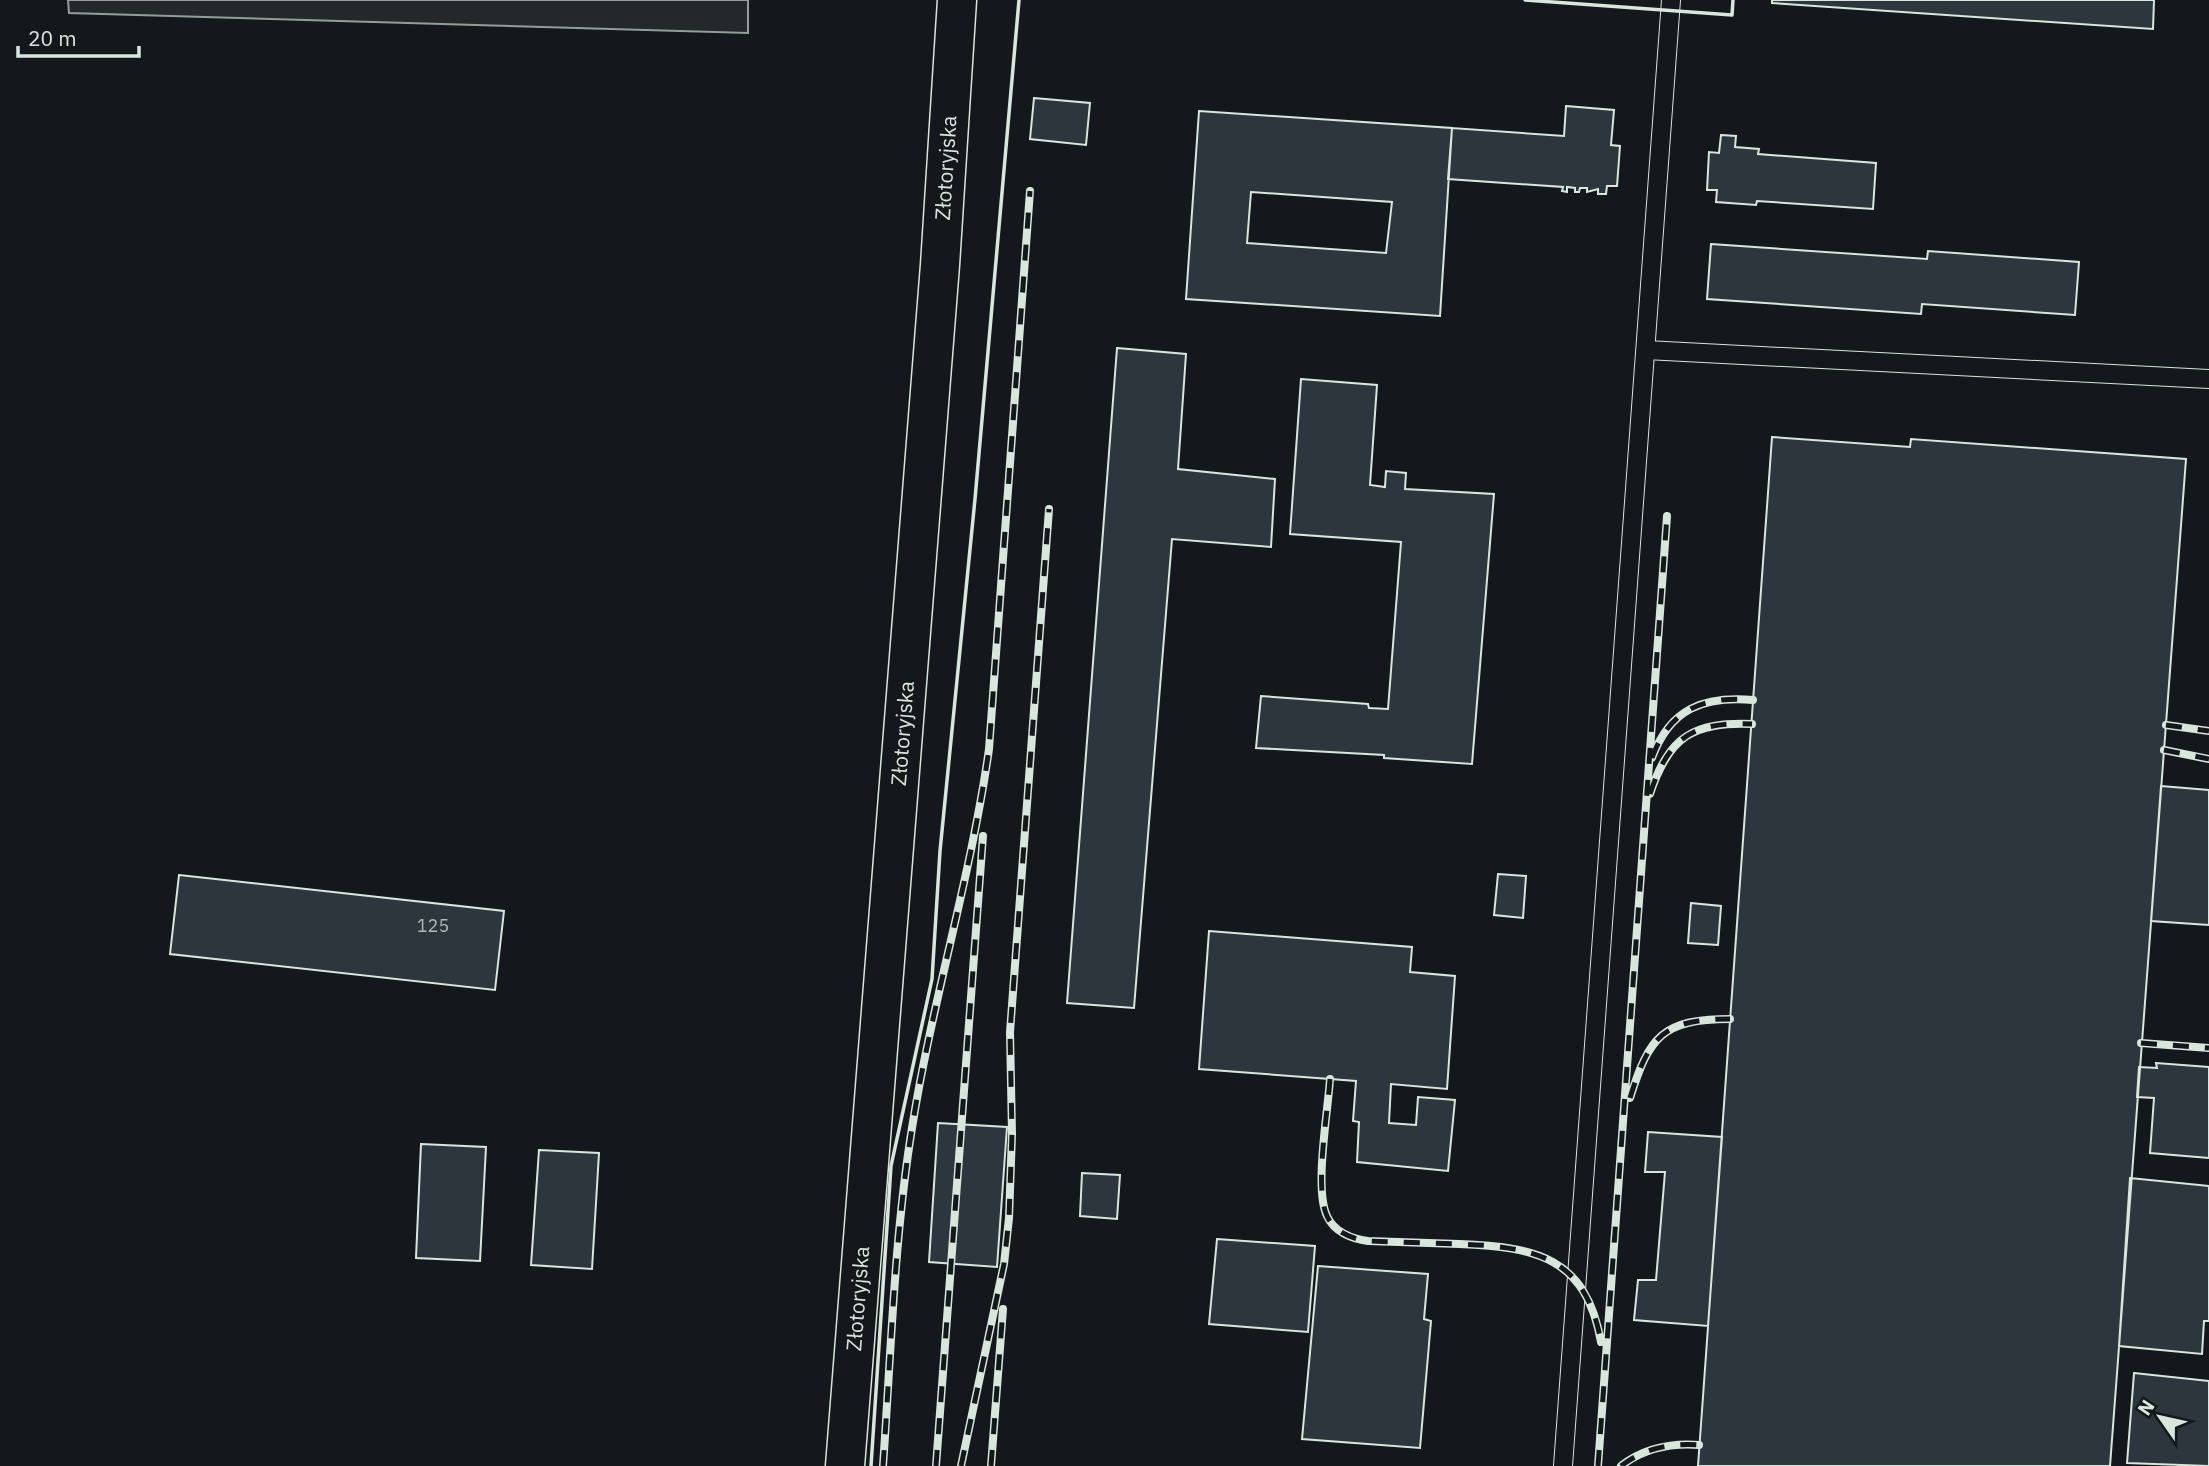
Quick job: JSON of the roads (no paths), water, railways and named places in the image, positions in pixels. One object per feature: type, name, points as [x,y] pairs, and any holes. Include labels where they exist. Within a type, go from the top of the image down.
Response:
[{"type":"main road","name":"Złotoryjska","points":[[845,1466],[938,292],[957,0]]},
{"type":"lane","points":[[1563,1466],[1671,0]]},
{"type":"lane","points":[[1646,351],[2209,379]]},
{"type":"railway","points":[[883,1466],[897,1254],[912,1128],[972,844],[989,749],[1030,191]]},
{"type":"railway","points":[[961,1466],[1004,1264],[1009,1218],[1012,1134],[1010,1032],[1049,509]]},
{"type":"railway","points":[[1598,1466],[1667,516]]},
{"type":"railway","points":[[1652,758],[1668,727],[1691,709],[1719,700],[1753,700]]},
{"type":"railway","points":[[1650,794],[1666,758],[1686,736],[1714,726],[1752,724]]},
{"type":"railway","points":[[2166,725],[2209,731]]},
{"type":"railway","points":[[2164,750],[2209,759]]},
{"type":"railway","points":[[936,1466],[983,836]]},
{"type":"railway","points":[[1630,1098],[1644,1060],[1662,1036],[1673,1028],[1688,1023],[1730,1019]]},
{"type":"railway","points":[[2141,1043],[2209,1048]]},
{"type":"railway","points":[[1330,1079],[1322,1188],[1323,1204],[1334,1226],[1344,1234],[1368,1241],[1487,1246],[1534,1254],[1553,1262],[1570,1274],[1583,1291],[1594,1314],[1601,1342]]},
{"type":"railway","points":[[991,1466],[1003,1309]]},
{"type":"railway","points":[[1621,1466],[1658,1448],[1699,1445]]}]
